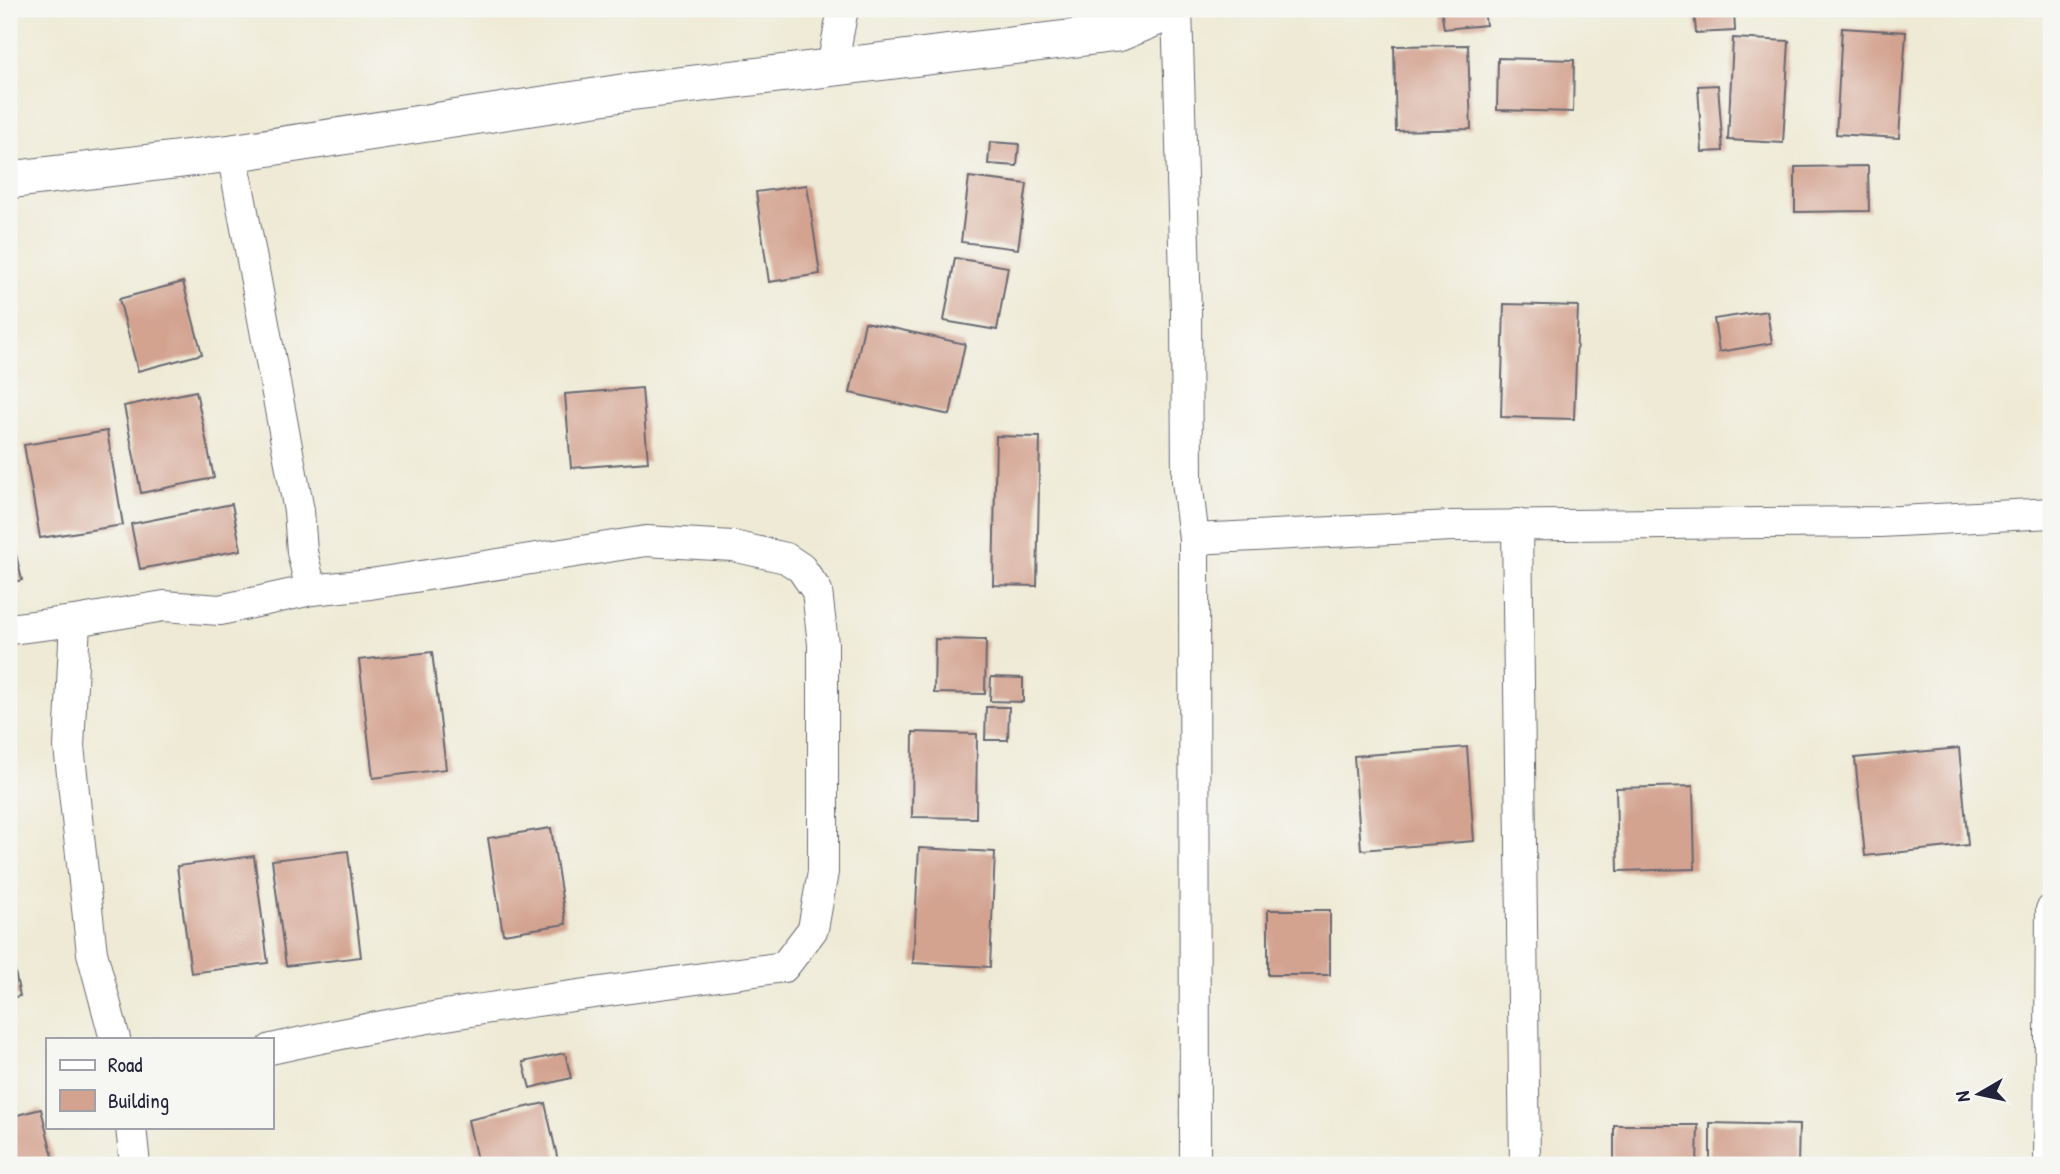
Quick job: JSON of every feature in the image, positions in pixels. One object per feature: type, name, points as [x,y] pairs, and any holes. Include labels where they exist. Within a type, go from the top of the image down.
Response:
[{"type":"street","points":[[832,67],[843,9]]},
{"type":"street","points":[[9,180],[232,153],[628,92],[1118,33],[1176,9],[1186,312],[1187,481],[1194,539],[1195,1165]]},
{"type":"street","points":[[232,153],[299,511],[302,552],[311,590]]},
{"type":"street","points":[[1194,539],[1517,524],[1880,522],[2051,513]]},
{"type":"street","points":[[1517,524],[1525,1165]]},
{"type":"street","points":[[9,629],[164,606],[220,610],[311,590],[370,584],[646,541],[733,546],[786,558],[801,568],[817,591],[823,645],[823,872],[813,929],[784,967],[457,1013],[344,1032],[273,1049]]},
{"type":"street","points":[[75,621],[69,747],[92,953],[115,1038]]},
{"type":"street","points":[[2049,1165],[2051,910]]},
{"type":"street","points":[[131,1128],[135,1165]]},
{"type":"building","points":[[1441,9],[1484,9],[1486,25],[1444,29]]},
{"type":"building","points":[[1694,9],[1734,9],[1735,31],[1696,33]]},
{"type":"building","points":[[1842,28],[1906,32],[1899,138],[1836,134]]},
{"type":"building","points":[[1733,38],[1789,41],[1783,143],[1728,140]]},
{"type":"building","points":[[1468,45],[1471,129],[1396,131],[1394,46]]},
{"type":"building","points":[[1498,58],[1574,60],[1573,112],[1497,110]]},
{"type":"building","points":[[1718,85],[1723,151],[1702,152],[1698,86]]},
{"type":"building","points":[[990,142],[1019,144],[1017,166],[988,164]]},
{"type":"building","points":[[1868,166],[1869,211],[1795,212],[1795,167]]},
{"type":"building","points":[[969,177],[1027,184],[1018,249],[961,242]]},
{"type":"building","points":[[807,185],[820,274],[769,282],[756,192]]},
{"type":"building","points":[[955,258],[1008,267],[997,330],[944,321]]},
{"type":"building","points":[[183,282],[202,354],[138,371],[119,299]]},
{"type":"building","points":[[1504,304],[1578,306],[1574,419],[1501,417]]},
{"type":"building","points":[[1767,311],[1772,343],[1719,352],[1714,319]]},
{"type":"building","points":[[865,322],[965,344],[950,415],[850,393]]},
{"type":"building","points":[[642,388],[648,462],[571,468],[565,394]]},
{"type":"building","points":[[196,391],[214,478],[141,493],[124,406]]},
{"type":"building","points":[[107,431],[123,525],[40,538],[24,445]]},
{"type":"building","points":[[996,436],[1040,437],[1037,586],[993,585]]},
{"type":"building","points":[[232,504],[241,550],[140,569],[131,524]]},
{"type":"building","points":[[9,525],[22,580],[9,583]]},
{"type":"building","points":[[935,639],[986,640],[985,694],[934,693]]},
{"type":"building","points":[[432,652],[446,769],[373,778],[359,660]]},
{"type":"building","points":[[991,677],[1023,678],[1023,702],[990,701]]},
{"type":"building","points":[[986,707],[1009,707],[1008,740],[985,740]]},
{"type":"building","points":[[913,732],[977,734],[976,818],[912,817]]},
{"type":"building","points":[[1467,747],[1474,841],[1361,850],[1354,756]]},
{"type":"building","points":[[1959,748],[1968,845],[1865,856],[1855,758]]},
{"type":"building","points":[[1693,786],[1695,869],[1618,871],[1616,788]]},
{"type":"building","points":[[551,828],[566,924],[503,934],[488,838]]},
{"type":"building","points":[[919,848],[995,852],[990,967],[913,963]]},
{"type":"building","points":[[348,851],[361,957],[286,966],[272,860]]},
{"type":"building","points":[[254,856],[268,963],[191,973],[177,866]]},
{"type":"building","points":[[1268,910],[1330,910],[1330,975],[1268,975]]},
{"type":"building","points":[[9,943],[20,996],[9,998]]},
{"type":"building","points":[[565,1053],[571,1078],[530,1088],[523,1062]]},
{"type":"building","points":[[545,1103],[559,1165],[478,1165],[468,1120]]},
{"type":"building","points":[[41,1109],[55,1165],[9,1165],[9,1117]]},
{"type":"building","points":[[1710,1123],[1799,1125],[1798,1165],[1710,1165]]},
{"type":"building","points":[[1614,1125],[1698,1125],[1697,1165],[1614,1165]]}]
